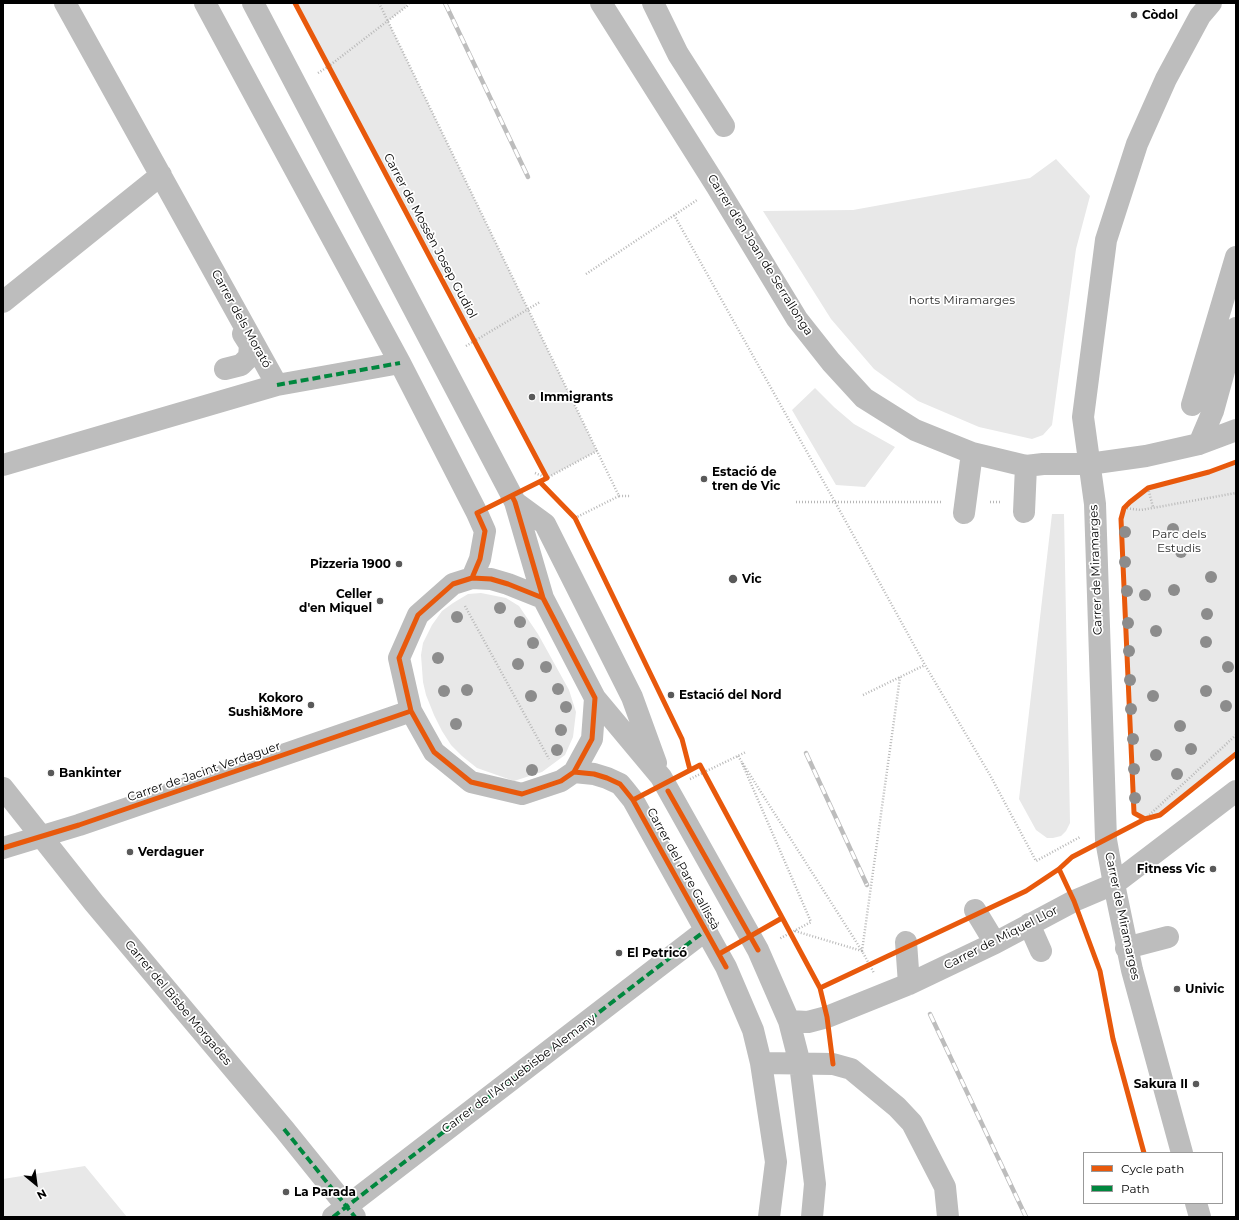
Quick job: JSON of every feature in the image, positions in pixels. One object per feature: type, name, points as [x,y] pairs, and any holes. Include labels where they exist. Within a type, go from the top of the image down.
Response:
[{"type":"street","name":"Carrer dels Morató","points":[[66,3],[277,385]]},
{"type":"street","points":[[205,3],[400,362],[485,531],[480,559],[462,581],[418,615],[399,658],[411,711],[434,752],[471,782],[522,794],[567,776],[592,739],[595,698],[618,670]]},
{"type":"street","points":[[254,3],[512,495],[542,598]]},
{"type":"street","name":"Carrer d'en Joan de Serrallonga","points":[[601,3],[798,319],[831,362],[864,398],[915,430],[972,453],[1026,466],[1043,464],[1089,464],[1146,456],[1199,444],[1236,430]]},
{"type":"street","points":[[653,3],[678,54],[724,126]]},
{"type":"street","name":"Carrer de Miramarges","points":[[1182,1152],[1126,948],[1105,825],[1094,504],[1083,417],[1106,240],[1141,137],[1166,79],[1200,16],[1211,3]]},
{"type":"street","points":[[3,302],[161,175]]},
{"type":"street","points":[[161,175],[161,194],[250,345],[249,357],[241,365],[225,369]]},
{"type":"street","points":[[1192,405],[1236,257]]},
{"type":"street","points":[[1199,444],[1213,411],[1236,328]]},
{"type":"street","points":[[3,465],[277,385],[400,362]]},
{"type":"street","points":[[964,508],[972,453]]},
{"type":"street","points":[[1024,507],[1026,466]]},
{"type":"street","points":[[512,495],[544,524],[632,697],[661,777]]},
{"type":"street","points":[[462,581],[491,579],[508,584],[542,598]]},
{"type":"street","name":"Carrer del Pare Gallissà","points":[[542,598],[595,698],[661,777],[758,950],[789,1021],[800,1064],[813,1163],[815,1184],[812,1217]]},
{"type":"street","name":"Carrer de Jacint Verdaguer","points":[[3,848],[79,825],[411,711]]},
{"type":"street","name":"Carrer del Pare Gallissà","points":[[567,776],[594,774],[608,778],[620,784],[625,790],[633,800],[726,967],[753,1030],[761,1063],[776,1162],[769,1217]]},
{"type":"street","name":"Carrer del Bisbe Morgades","points":[[3,788],[94,903],[284,1129],[345,1213]]},
{"type":"street","name":"Carrer de Miquel Llor","points":[[789,1021],[808,1022],[828,1017],[909,984],[995,943],[1074,901],[1114,884],[1236,791]]},
{"type":"street","points":[[975,910],[995,943]]},
{"type":"street","points":[[1029,924],[1041,951]]},
{"type":"street","name":"Carrer de l'Arquebisbe Alemany","points":[[345,1213],[706,930]]},
{"type":"street","points":[[1126,948],[1168,937]]},
{"type":"street","points":[[906,945],[909,984]]},
{"type":"street","points":[[761,1063],[833,1064],[851,1069],[897,1107],[912,1123],[945,1187],[948,1217]]},
{"type":"street","points":[[813,1163],[828,1183],[825,1217]]},
{"type":"street","points":[[1196,1204],[1200,1217]]},
{"type":"path","points":[[379,3],[619,496]]},
{"type":"path","points":[[297,86],[329,66],[409,3]]},
{"type":"path","points":[[325,59],[332,74]]},
{"type":"path","points":[[586,274],[674,215],[925,665],[990,775],[1036,861],[1080,837]]},
{"type":"path","points":[[466,346],[540,302]]},
{"type":"path","points":[[512,495],[597,451]]},
{"type":"path","points":[[543,471],[547,478]]},
{"type":"path","points":[[535,473],[547,478]]},
{"type":"path","points":[[1142,493],[1150,487],[1154,507]]},
{"type":"path","points":[[1123,511],[1140,510],[1236,493]]},
{"type":"path","points":[[575,518],[619,496],[631,496]]},
{"type":"path","points":[[796,502],[835,502],[964,508],[1024,507]]},
{"type":"path","points":[[1123,511],[1130,502]]},
{"type":"path","points":[[462,581],[567,776]]},
{"type":"path","points":[[862,695],[925,665]]},
{"type":"path","points":[[862,951],[900,677]]},
{"type":"path","points":[[1139,822],[1236,735]]},
{"type":"path","points":[[693,777],[746,752]]},
{"type":"path","points":[[738,756],[862,951],[875,975]]},
{"type":"path","points":[[738,756],[811,922],[791,931],[778,940]]},
{"type":"path","points":[[700,765],[707,779]]},
{"type":"path","points":[[1140,816],[1145,818],[1160,815]]},
{"type":"path","points":[[791,931],[862,951]]},
{"type":"path","points":[[791,931],[794,940]]},
{"type":"path","points":[[863,968],[906,945]]},
{"type":"green space","points":[[295,3],[406,3],[407,6],[388,21],[597,451],[547,478]]},
{"type":"green space","name":"horts Miramarges","points":[[1056,159],[1090,196],[1076,249],[1052,425],[1043,435],[1032,439],[979,427],[918,401],[874,369],[831,319],[763,211],[853,210],[1030,178]]},
{"type":"green space","points":[[815,388],[854,424],[895,447],[865,487],[836,485],[792,410]]},
{"type":"green space","name":"Parc dels Estudis","points":[[1236,462],[1236,754],[1160,815],[1145,819],[1134,813],[1121,519],[1124,508],[1148,488],[1209,472]]},
{"type":"green space","points":[[1052,514],[1064,514],[1070,823],[1066,831],[1061,836],[1047,838],[1036,830],[1019,799]]},
{"type":"green space","points":[[481,593],[506,598],[519,606],[538,634],[569,690],[576,712],[573,737],[565,755],[542,772],[514,781],[477,768],[451,745],[434,715],[426,695],[423,682],[421,655],[423,643],[432,625],[442,611],[453,603],[468,594]]},
{"type":"green space","points":[[85,1166],[127,1217],[3,1217],[3,1179]]},
{"type":"railway","points":[[445,3],[528,177]]},
{"type":"railway","points":[[806,753],[867,885]]},
{"type":"railway","points":[[930,1014],[1026,1217]]},
{"type":"marked path","points":[[277,385],[400,363]]},
{"type":"marked path","points":[[333,1217],[706,930]]},
{"type":"marked path","points":[[284,1129],[355,1217]]},
{"type":"cycle path","name":"Carrer de Mossèn Josep Gudiol","points":[[295,3],[547,478],[477,513],[485,531],[480,559],[472,578]]},
{"type":"cycle path","points":[[1145,819],[1134,813],[1121,519],[1124,508],[1148,488],[1209,472],[1236,462]]},
{"type":"cycle path","points":[[540,482],[575,518],[682,739],[690,770]]},
{"type":"cycle path","points":[[512,496],[543,598],[595,698],[592,739],[574,772],[561,781],[522,794],[471,782],[434,752],[411,711],[399,658],[418,615],[453,584],[472,578],[491,579],[543,598]]},
{"type":"cycle path","points":[[3,848],[79,825],[411,711]]},
{"type":"cycle path","points":[[820,988],[1026,891],[1059,869],[1072,857],[1145,819],[1160,815],[1236,754]]},
{"type":"cycle path","points":[[633,800],[700,765],[820,988],[827,1017],[833,1064]]},
{"type":"cycle path","points":[[574,772],[594,774],[620,784],[633,800],[726,967]]},
{"type":"cycle path","points":[[668,791],[758,950]]},
{"type":"cycle path","points":[[1059,869],[1074,901],[1100,971],[1113,1039],[1144,1152]]},
{"type":"cycle path","points":[[719,954],[782,918]]},
{"type":"place","name":"Còdol","points":[[1134,15]]},
{"type":"place","name":"Immigrants","points":[[532,397]]},
{"type":"place","name":"Estació de tren de Vic","points":[[704,479]]},
{"type":"place","name":"Pizzeria 1900","points":[[399,564]]},
{"type":"place","name":"Vic","points":[[733,579]]},
{"type":"place","name":"Celler d'en Miquel","points":[[380,601]]},
{"type":"place","name":"Estació del Nord","points":[[671,695]]},
{"type":"place","name":"Kokoro Sushi&More","points":[[311,705]]},
{"type":"place","name":"Bankinter","points":[[51,773]]},
{"type":"place","name":"Verdaguer","points":[[130,852]]},
{"type":"place","name":"Fitness Vic","points":[[1213,869]]},
{"type":"place","name":"El Petricó","points":[[619,953]]},
{"type":"place","name":"Univic","points":[[1177,989]]},
{"type":"place","name":"Sakura II","points":[[1196,1084]]},
{"type":"place","name":"La Parada","points":[[286,1192]]}]
